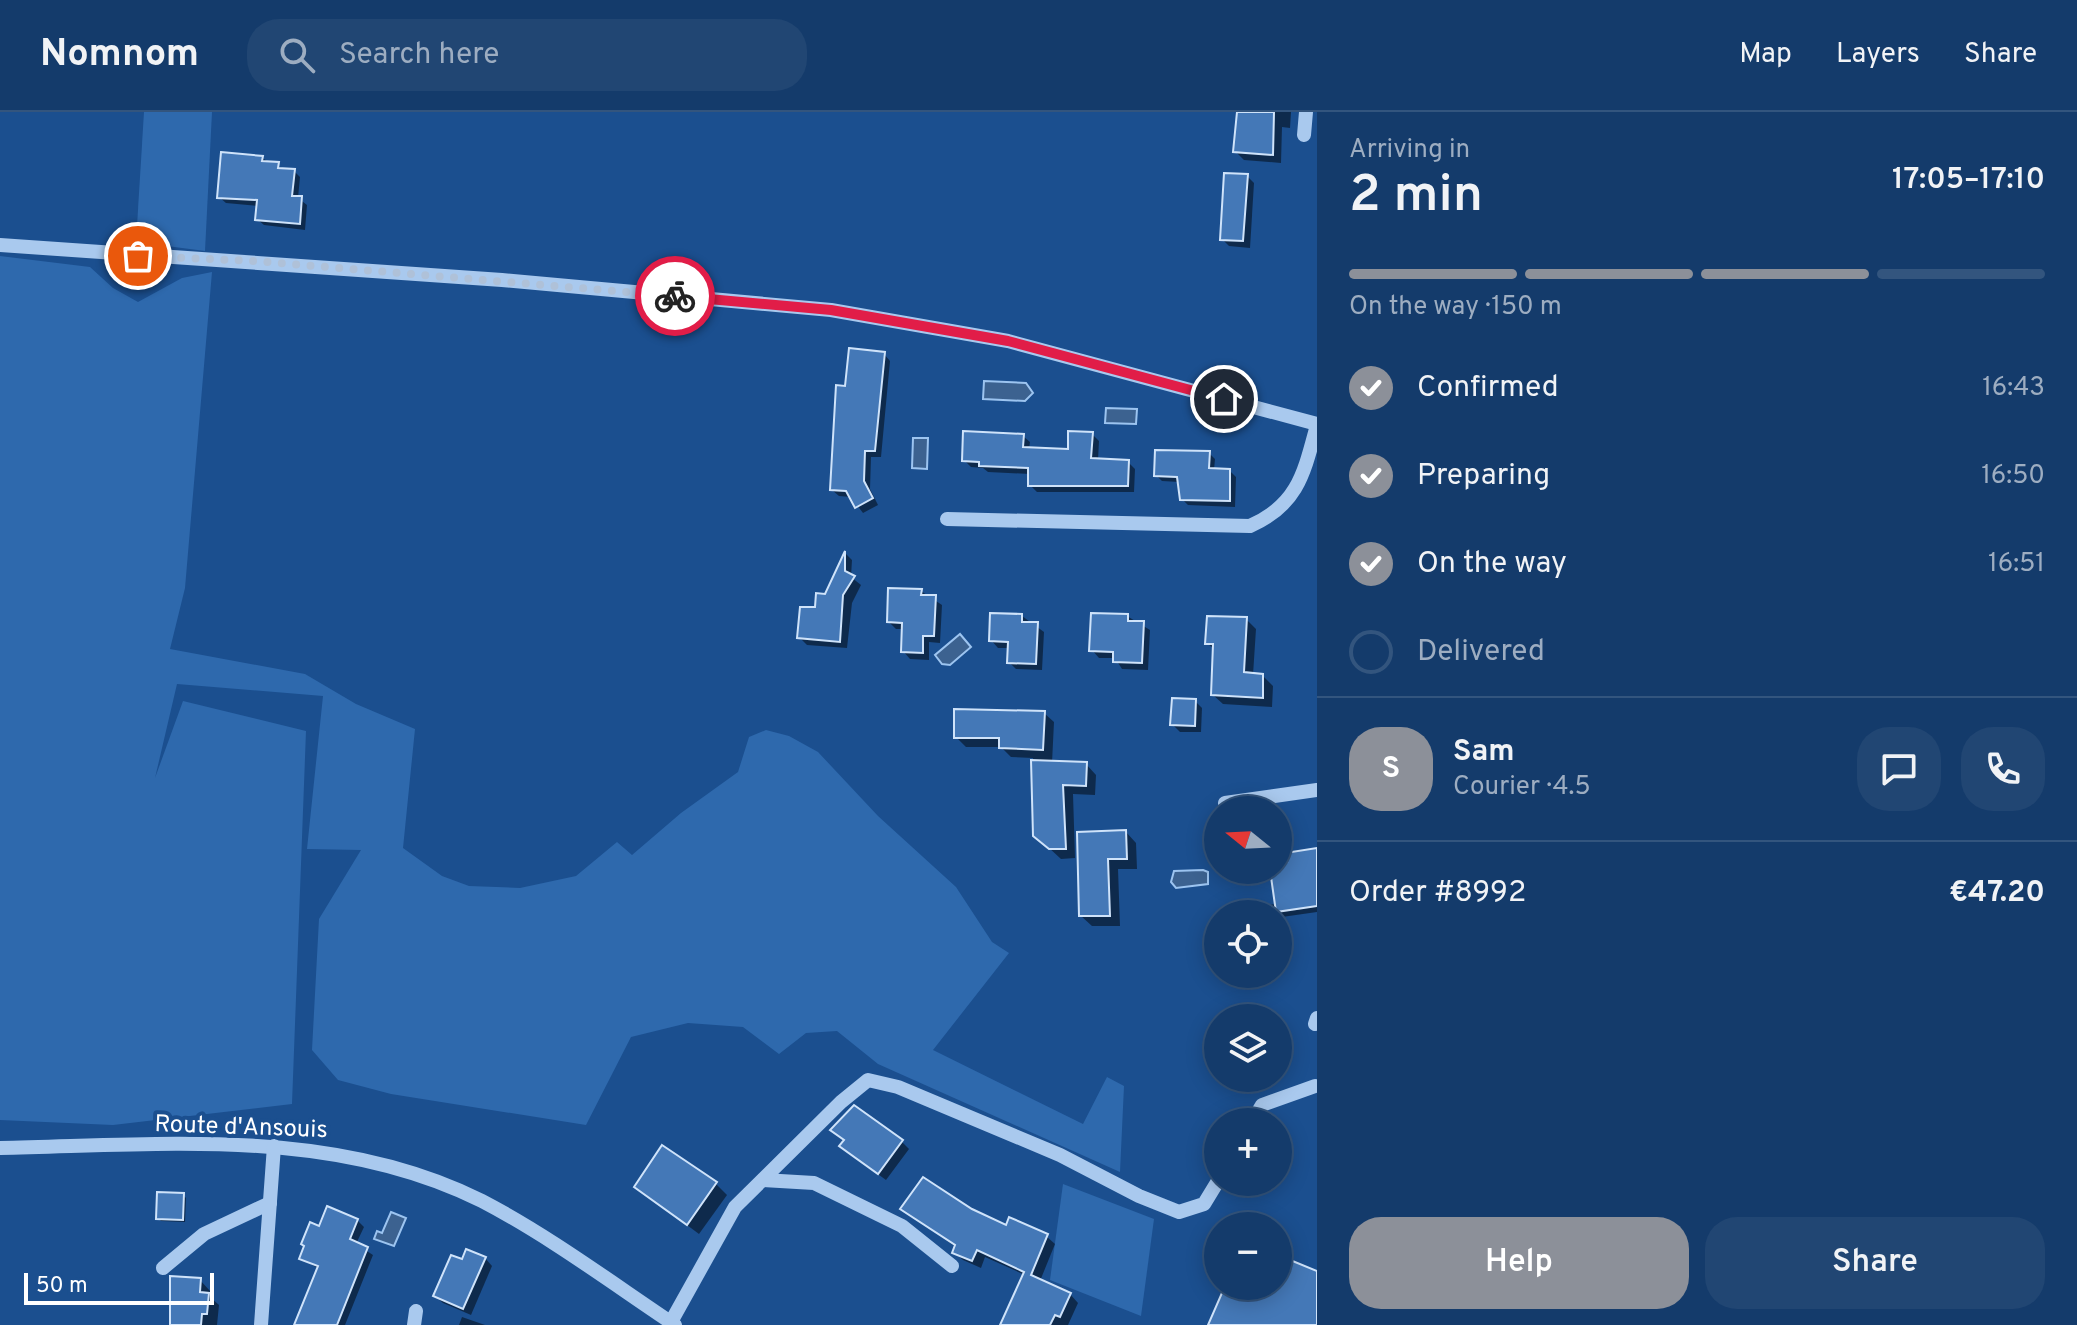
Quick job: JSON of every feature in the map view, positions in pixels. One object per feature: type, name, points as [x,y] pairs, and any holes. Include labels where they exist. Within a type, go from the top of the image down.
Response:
[{"type":"street","points":[[1304,135],[1306,112]]},
{"type":"street","points":[[0,245],[502,280],[831,310],[1008,341],[1317,425],[1302,478],[1292,496],[1271,517],[1250,526],[947,519]]},
{"type":"street","points":[[1275,796],[1317,790]]},
{"type":"street","points":[[673,1324],[735,1207],[841,1102],[868,1080],[913,1093],[1060,1155],[1139,1196],[1179,1212],[1204,1204],[1209,1196]]},
{"type":"street","points":[[1260,1108],[1315,1086]]},
{"type":"street","points":[[261,1325],[274,1146]]},
{"type":"street","name":"Route d'Ansouis","points":[[0,1148],[274,1146],[360,1158],[437,1182],[482,1201],[673,1324]]},
{"type":"street","points":[[763,1180],[814,1183],[902,1226],[952,1266]]},
{"type":"street","points":[[163,1268],[204,1234],[270,1203]]},
{"type":"shaded area","points":[[144,112],[212,112],[205,251],[136,242]]},
{"type":"shaded area","points":[[0,256],[90,267],[113,288],[138,302],[182,278],[212,272],[185,588],[170,649],[305,674],[356,704],[415,729],[403,848],[442,876],[469,886],[520,888],[576,876],[617,842],[632,855],[681,813],[738,772],[749,737],[766,730],[789,736],[818,752],[878,816],[956,887],[992,942],[1009,953],[933,1050],[1083,1124],[1107,1077],[1124,1086],[1120,1172],[878,1064],[837,1031],[806,1033],[779,1054],[743,1027],[688,1023],[631,1037],[586,1125],[391,1094],[338,1080],[312,1050],[319,919],[361,850],[307,849],[323,696],[177,684],[155,778],[183,701],[306,731],[292,1104],[113,1125],[0,1120]]},
{"type":"shaded area","points":[[984,381],[1026,383],[1033,393],[1025,401],[983,399]]},
{"type":"shaded area","points":[[1106,408],[1137,409],[1136,424],[1105,423]]},
{"type":"shaded area","points":[[913,438],[928,438],[927,469],[912,468]]},
{"type":"shaded area","points":[[960,634],[971,647],[950,665],[942,664],[935,655]]},
{"type":"shaded area","points":[[1203,870],[1204,884],[1208,884],[1176,888],[1171,882],[1174,871]]},
{"type":"shaded area","points":[[1063,1184],[1154,1219],[1141,1316],[1050,1280]]},
{"type":"shaded area","points":[[391,1212],[406,1218],[394,1246],[374,1239],[377,1231],[382,1233]]},
{"type":"building","points":[[1237,112],[1274,112],[1273,155],[1233,152]]},
{"type":"building","points":[[221,152],[263,156],[262,161],[279,162],[278,168],[295,169],[292,196],[302,196],[300,224],[255,220],[257,200],[217,198]]},
{"type":"building","points":[[1224,173],[1248,174],[1243,241],[1220,240]]},
{"type":"building","points":[[849,348],[885,352],[875,451],[865,451],[864,481],[873,498],[855,508],[846,491],[830,490],[836,385],[845,386]]},
{"type":"building","points":[[963,431],[1024,434],[1023,447],[1068,449],[1068,431],[1093,432],[1091,458],[1129,460],[1128,486],[1028,486],[1028,468],[979,466],[979,462],[962,461]]},
{"type":"building","points":[[1155,450],[1210,451],[1209,468],[1230,469],[1230,501],[1180,500],[1177,477],[1154,476]]},
{"type":"building","points":[[845,551],[845,571],[855,576],[843,595],[840,642],[797,638],[800,607],[815,607],[816,593],[825,594]]},
{"type":"building","points":[[888,588],[922,589],[921,595],[936,595],[934,636],[923,636],[923,653],[901,652],[902,623],[887,622]]},
{"type":"building","points":[[990,613],[1022,614],[1022,622],[1038,622],[1036,664],[1007,663],[1008,642],[989,641]]},
{"type":"building","points":[[1091,613],[1128,614],[1128,621],[1144,621],[1142,663],[1113,662],[1113,652],[1089,651]]},
{"type":"building","points":[[1207,616],[1247,617],[1244,672],[1263,674],[1263,698],[1211,695],[1213,644],[1205,644]]},
{"type":"building","points":[[1172,698],[1196,699],[1195,726],[1170,725]]},
{"type":"building","points":[[954,709],[1045,711],[1043,750],[999,748],[999,738],[954,738]]},
{"type":"building","points":[[1031,760],[1087,762],[1086,786],[1063,785],[1066,849],[1049,849],[1033,836]]},
{"type":"building","points":[[1126,830],[1127,859],[1108,859],[1110,916],[1079,916],[1077,832]]},
{"type":"building","points":[[1317,848],[1317,906],[1292,910],[1292,900],[1274,900],[1272,884],[1292,884],[1292,852]]},
{"type":"building","points":[[854,1105],[903,1140],[878,1174],[839,1146],[844,1140],[830,1130]]},
{"type":"building","points":[[662,1145],[717,1182],[687,1225],[634,1187]]},
{"type":"building","points":[[923,1177],[972,1209],[1006,1225],[1009,1217],[1048,1234],[1031,1275],[1071,1293],[1060,1317],[1055,1315],[1050,1325],[1000,1325],[1024,1272],[977,1250],[972,1261],[952,1253],[955,1245],[900,1209]]},
{"type":"building","points":[[157,1192],[184,1193],[183,1220],[156,1219]]},
{"type":"building","points":[[327,1206],[358,1219],[350,1239],[368,1247],[337,1325],[294,1325],[318,1266],[299,1259],[304,1246],[301,1244],[310,1222],[319,1226]]},
{"type":"building","points":[[466,1249],[486,1257],[463,1309],[433,1296],[451,1255],[462,1259]]},
{"type":"building","points":[[1292,1261],[1317,1271],[1317,1325],[1208,1325],[1219,1300],[1292,1300]]},
{"type":"building","points":[[170,1276],[201,1278],[200,1292],[209,1293],[207,1314],[202,1314],[201,1325],[170,1325]]},
{"type":"way so far","points":[[138,256],[255,261],[675,296]]},
{"type":"route","points":[[675,296],[831,310],[1008,341],[1224,399]]}]
